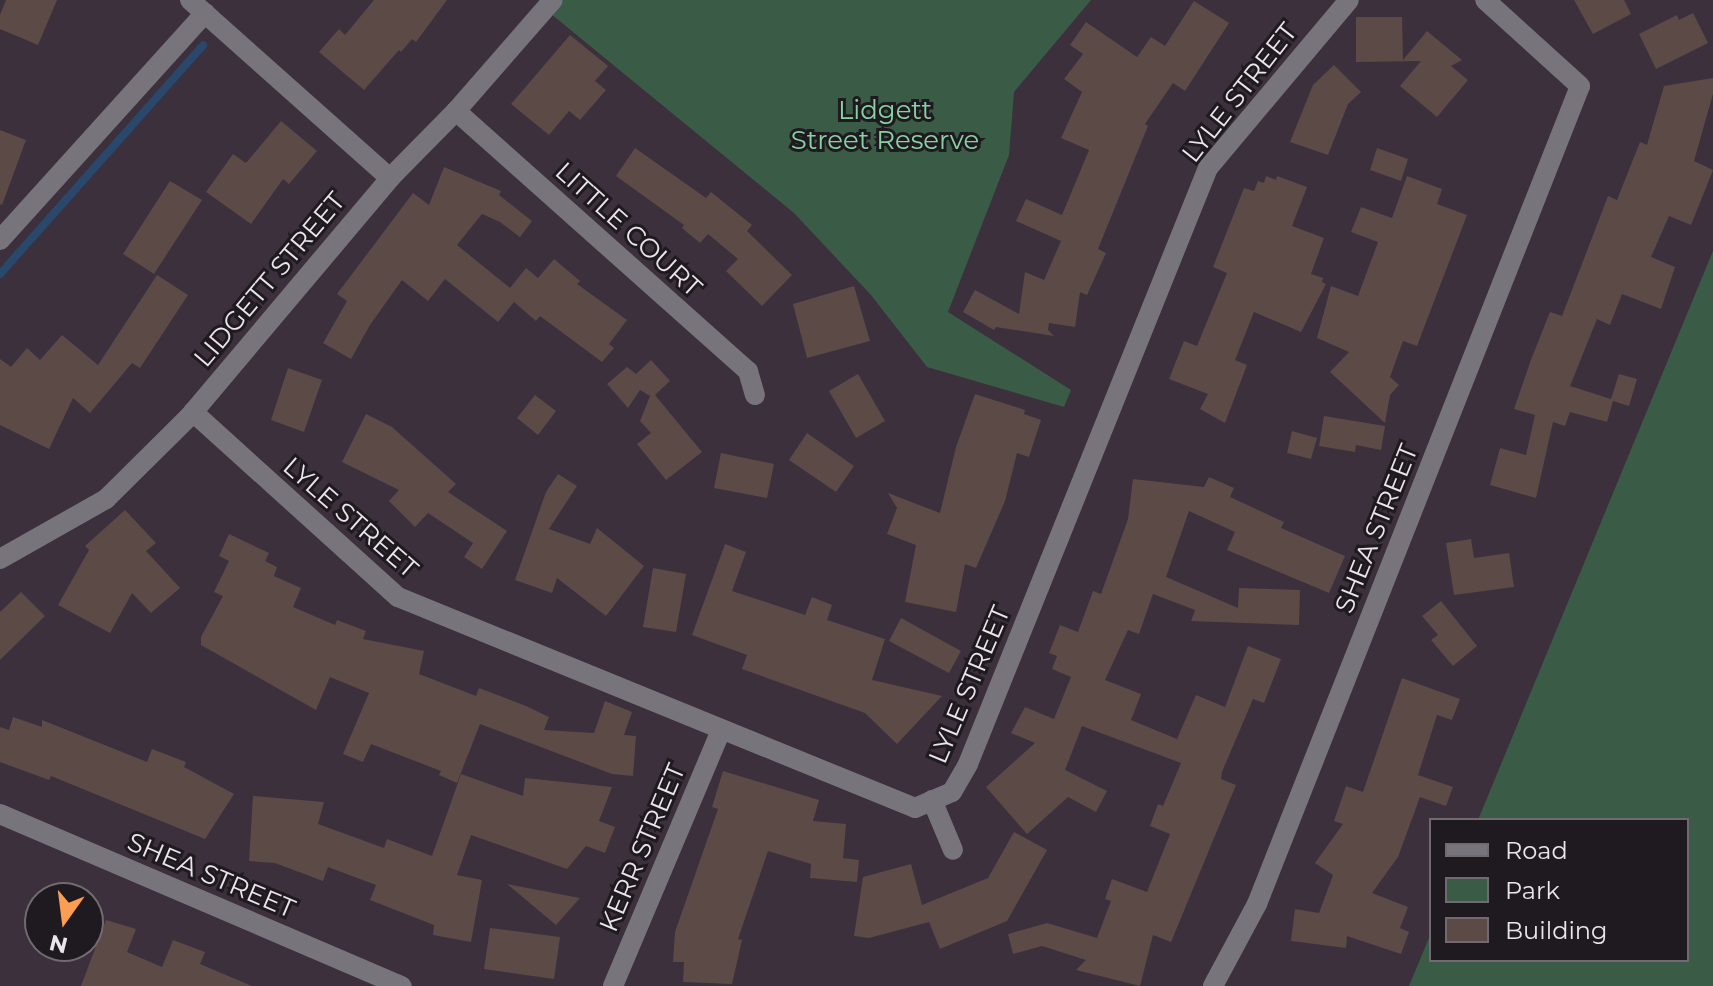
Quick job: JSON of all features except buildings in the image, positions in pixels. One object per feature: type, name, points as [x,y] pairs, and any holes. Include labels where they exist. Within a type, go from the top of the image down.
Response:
[{"type":"street","name":"LIDGETT STREET","points":[[0,559],[106,499],[193,412],[390,178],[456,111],[553,0]]},
{"type":"street","name":"LYLE STREET","points":[[193,412],[398,597],[915,808],[952,792],[968,764],[1208,168],[1349,0]]},
{"type":"street","name":"SHEA STREET","points":[[1213,986],[1257,904],[1580,86],[1485,0]]},
{"type":"street","points":[[0,240],[197,6],[390,178]]},
{"type":"street","name":"LITTLE COURT","points":[[456,111],[748,371],[755,395]]},
{"type":"street","name":"KERR STREET","points":[[613,986],[721,730]]},
{"type":"street","points":[[932,800],[953,850]]},
{"type":"street","name":"SHEA STREET","points":[[0,814],[402,986]]},
{"type":"green space","name":"Lidgett Street Reserve","points":[[553,0],[1091,0],[1014,92],[1009,155],[948,312],[1071,390],[1064,407],[927,367],[871,295],[794,213],[545,9]]},
{"type":"green space","points":[[1713,251],[1713,986],[1409,986],[1429,938],[1429,962],[1689,962],[1689,818],[1479,818]]},
{"type":"waterway","points":[[0,274],[203,45]]}]
